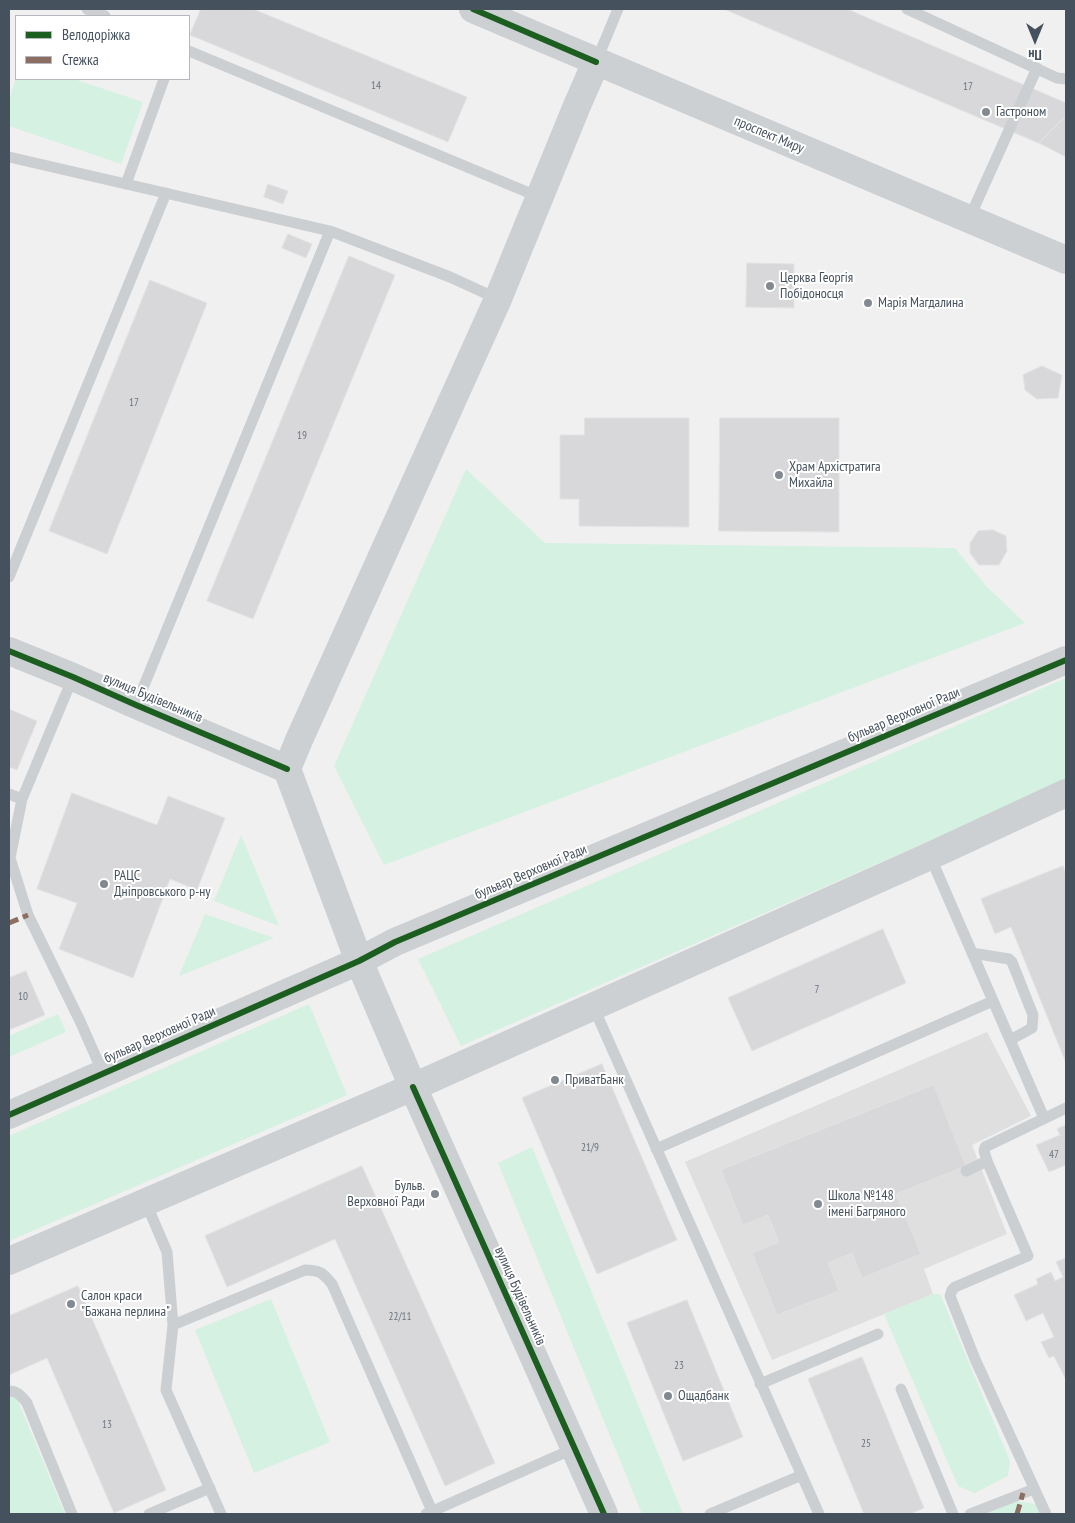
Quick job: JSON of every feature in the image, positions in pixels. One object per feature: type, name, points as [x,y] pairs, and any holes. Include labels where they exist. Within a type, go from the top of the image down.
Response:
[{"type":"main road","name":"проспект Миру","points":[[473,9],[1066,260]]},
{"type":"main road","points":[[287,769],[498,299],[596,62]]},
{"type":"main road","name":"вулиця Будівельників","points":[[9,651],[287,769],[359,961],[413,1087],[604,1514]]},
{"type":"main road","name":"бульвар Верховної Ради","points":[[9,1115],[359,961],[395,942],[1066,660]]},
{"type":"main road","points":[[9,1262],[413,1087],[930,856],[1066,792]]},
{"type":"lane","points":[[87,9],[102,15]]},
{"type":"lane","points":[[596,62],[618,9]]},
{"type":"lane","points":[[907,9],[1057,78],[1066,79]]},
{"type":"lane","points":[[190,51],[539,198]]},
{"type":"lane","points":[[969,219],[1037,68]]},
{"type":"lane","points":[[126,184],[164,80]]},
{"type":"lane","points":[[9,157],[330,231],[450,277],[498,299]]},
{"type":"lane","points":[[9,577],[166,193]]},
{"type":"lane","points":[[136,705],[330,231]]},
{"type":"lane","points":[[73,677],[22,799],[10,858],[28,915],[80,1021],[103,1073]]},
{"type":"lane","points":[[9,794],[22,799]]},
{"type":"lane","points":[[930,856],[1044,1118]]},
{"type":"lane","points":[[972,952],[1012,962],[1034,1021],[1032,1028],[1010,1040]]},
{"type":"lane","points":[[656,1149],[993,1001]]},
{"type":"lane","points":[[592,1006],[818,1514]]},
{"type":"lane","points":[[1046,1514],[975,1359],[950,1296],[955,1287],[1028,1256],[987,1161],[984,1151],[985,1147],[1066,1108]]},
{"type":"lane","points":[[966,1171],[987,1161]]},
{"type":"lane","points":[[146,1203],[167,1252],[173,1325],[166,1390],[221,1514]]},
{"type":"lane","points":[[173,1325],[305,1270],[316,1270],[325,1275],[332,1284],[429,1513],[575,1448]]},
{"type":"lane","points":[[760,1384],[878,1334]]},
{"type":"lane","points":[[900,1389],[953,1514]]},
{"type":"lane","points":[[9,1391],[21,1394],[27,1403],[72,1514]]},
{"type":"lane","points":[[710,1514],[802,1475]]},
{"type":"lane","points":[[149,1514],[210,1488]]},
{"type":"lane","points":[[970,1514],[1034,1489]]},
{"type":"shaded area","points":[[987,1032],[1031,1116],[972,1145],[1007,1234],[924,1269],[933,1294],[772,1360],[685,1162]]},
{"type":"green space","points":[[15,80],[77,80],[143,102],[121,164],[9,126],[9,100]]},
{"type":"green space","points":[[466,469],[545,543],[955,548],[986,586],[1025,623],[384,865],[334,766]]},
{"type":"green space","points":[[1066,678],[1066,781],[461,1046],[418,959]]},
{"type":"green space","points":[[241,835],[279,926],[214,901]]},
{"type":"green space","points":[[205,914],[274,938],[179,976]]},
{"type":"green space","points":[[309,1004],[347,1095],[9,1241],[9,1136]]},
{"type":"green space","points":[[58,1014],[66,1032],[9,1057],[9,1036]]},
{"type":"green space","points":[[532,1147],[683,1514],[642,1514],[498,1163]]},
{"type":"green space","points":[[933,1294],[940,1294],[1010,1461],[1008,1476],[975,1493],[958,1486],[884,1314]]},
{"type":"green space","points":[[271,1299],[330,1442],[254,1473],[195,1330]]},
{"type":"green space","points":[[15,1394],[65,1514],[9,1514],[9,1397]]},
{"type":"green space","points":[[1016,1501],[1036,1504],[1041,1514],[986,1514]]},
{"type":"building","points":[[201,9],[253,9],[467,97],[448,142],[190,35]]},
{"type":"building","points":[[724,9],[847,9],[1066,103],[1066,116],[1039,143]]},
{"type":"building","points":[[1066,116],[1066,157],[1039,143]]},
{"type":"building","points":[[268,184],[288,191],[283,204],[264,197]]},
{"type":"building","points":[[288,234],[312,244],[306,258],[282,248]]},
{"type":"building","points":[[349,256],[395,275],[253,619],[207,601]]},
{"type":"building","name":"Церква Георгія Побідоносця","points":[[747,263],[794,264],[794,308],[746,307]]},
{"type":"building","points":[[150,280],[207,303],[107,554],[49,531]]},
{"type":"building","points":[[1042,366],[1062,375],[1058,398],[1037,399],[1025,390],[1023,375]]},
{"type":"building","points":[[585,418],[689,418],[689,527],[579,526],[579,499],[560,499],[560,435],[584,435]]},
{"type":"building","name":"Храм Архістратига Михайла","points":[[720,418],[839,418],[839,532],[719,531]]},
{"type":"building","points":[[993,530],[1006,536],[1007,551],[999,565],[979,565],[970,553],[970,543],[978,531]]},
{"type":"building","points":[[9,709],[37,721],[17,770],[9,767]]},
{"type":"building","name":"РАЦС Дніпровського р-ну","points":[[72,793],[157,825],[168,796],[225,818],[197,890],[170,879],[133,978],[59,949],[77,903],[37,889]]},
{"type":"building","points":[[1063,866],[1066,874],[1066,1063],[1011,927],[995,934],[981,899]]},
{"type":"building","points":[[883,929],[906,983],[752,1051],[728,998]]},
{"type":"building","points":[[26,971],[45,1015],[9,1030],[9,978]]},
{"type":"building","points":[[602,1064],[677,1240],[597,1274],[522,1098]]},
{"type":"building","name":"Школа №148 імені Багряного","points":[[934,1085],[966,1166],[896,1194],[921,1254],[862,1278],[852,1253],[828,1263],[839,1291],[777,1315],[752,1253],[779,1242],[768,1215],[743,1225],[721,1170]]},
{"type":"building","points":[[1066,1125],[1066,1165],[1049,1172],[1036,1145],[1060,1135],[1057,1129]]},
{"type":"building","points":[[362,1166],[495,1463],[445,1486],[335,1239],[227,1287],[205,1236]]},
{"type":"building","points":[[1066,1258],[1065,1378],[1054,1356],[1049,1358],[1041,1342],[1054,1337],[1043,1313],[1026,1321],[1014,1295],[1038,1284],[1036,1279],[1051,1272],[1055,1281],[1063,1277],[1056,1262]]},
{"type":"building","points":[[78,1286],[166,1490],[114,1513],[47,1358],[9,1375],[9,1316]]},
{"type":"building","points":[[687,1300],[743,1437],[683,1461],[627,1323]]},
{"type":"building","points":[[862,1357],[924,1508],[910,1514],[864,1514],[808,1379]]},
{"type":"marked path","points":[[9,923],[28,915]]},
{"type":"marked path","points":[[1017,1514],[1023,1493]]},
{"type":"cycle path","points":[[473,9],[596,62]]},
{"type":"cycle path","points":[[9,651],[287,769]]},
{"type":"cycle path","points":[[9,1115],[359,961],[395,942],[1066,660]]},
{"type":"cycle path","points":[[413,1087],[604,1514]]},
{"type":"place","name":"Гастроном","points":[[986,112]]},
{"type":"place","name":"Церква Георгія Побідоносця","points":[[770,286]]},
{"type":"place","name":"Марія Магдалина","points":[[868,303]]},
{"type":"place","name":"Храм Архістратига Михайла","points":[[779,475]]},
{"type":"place","name":"РАЦС Дніпровського р-ну","points":[[104,884]]},
{"type":"place","name":"ПриватБанк","points":[[555,1080]]},
{"type":"place","name":"Бульв. Верховної Ради","points":[[435,1194]]},
{"type":"place","name":"Школа №148 імені Багряного","points":[[818,1204]]},
{"type":"place","name":"Салон краси \"Бажана перлина\"","points":[[71,1304]]},
{"type":"place","name":"Ощадбанк","points":[[668,1396]]}]
